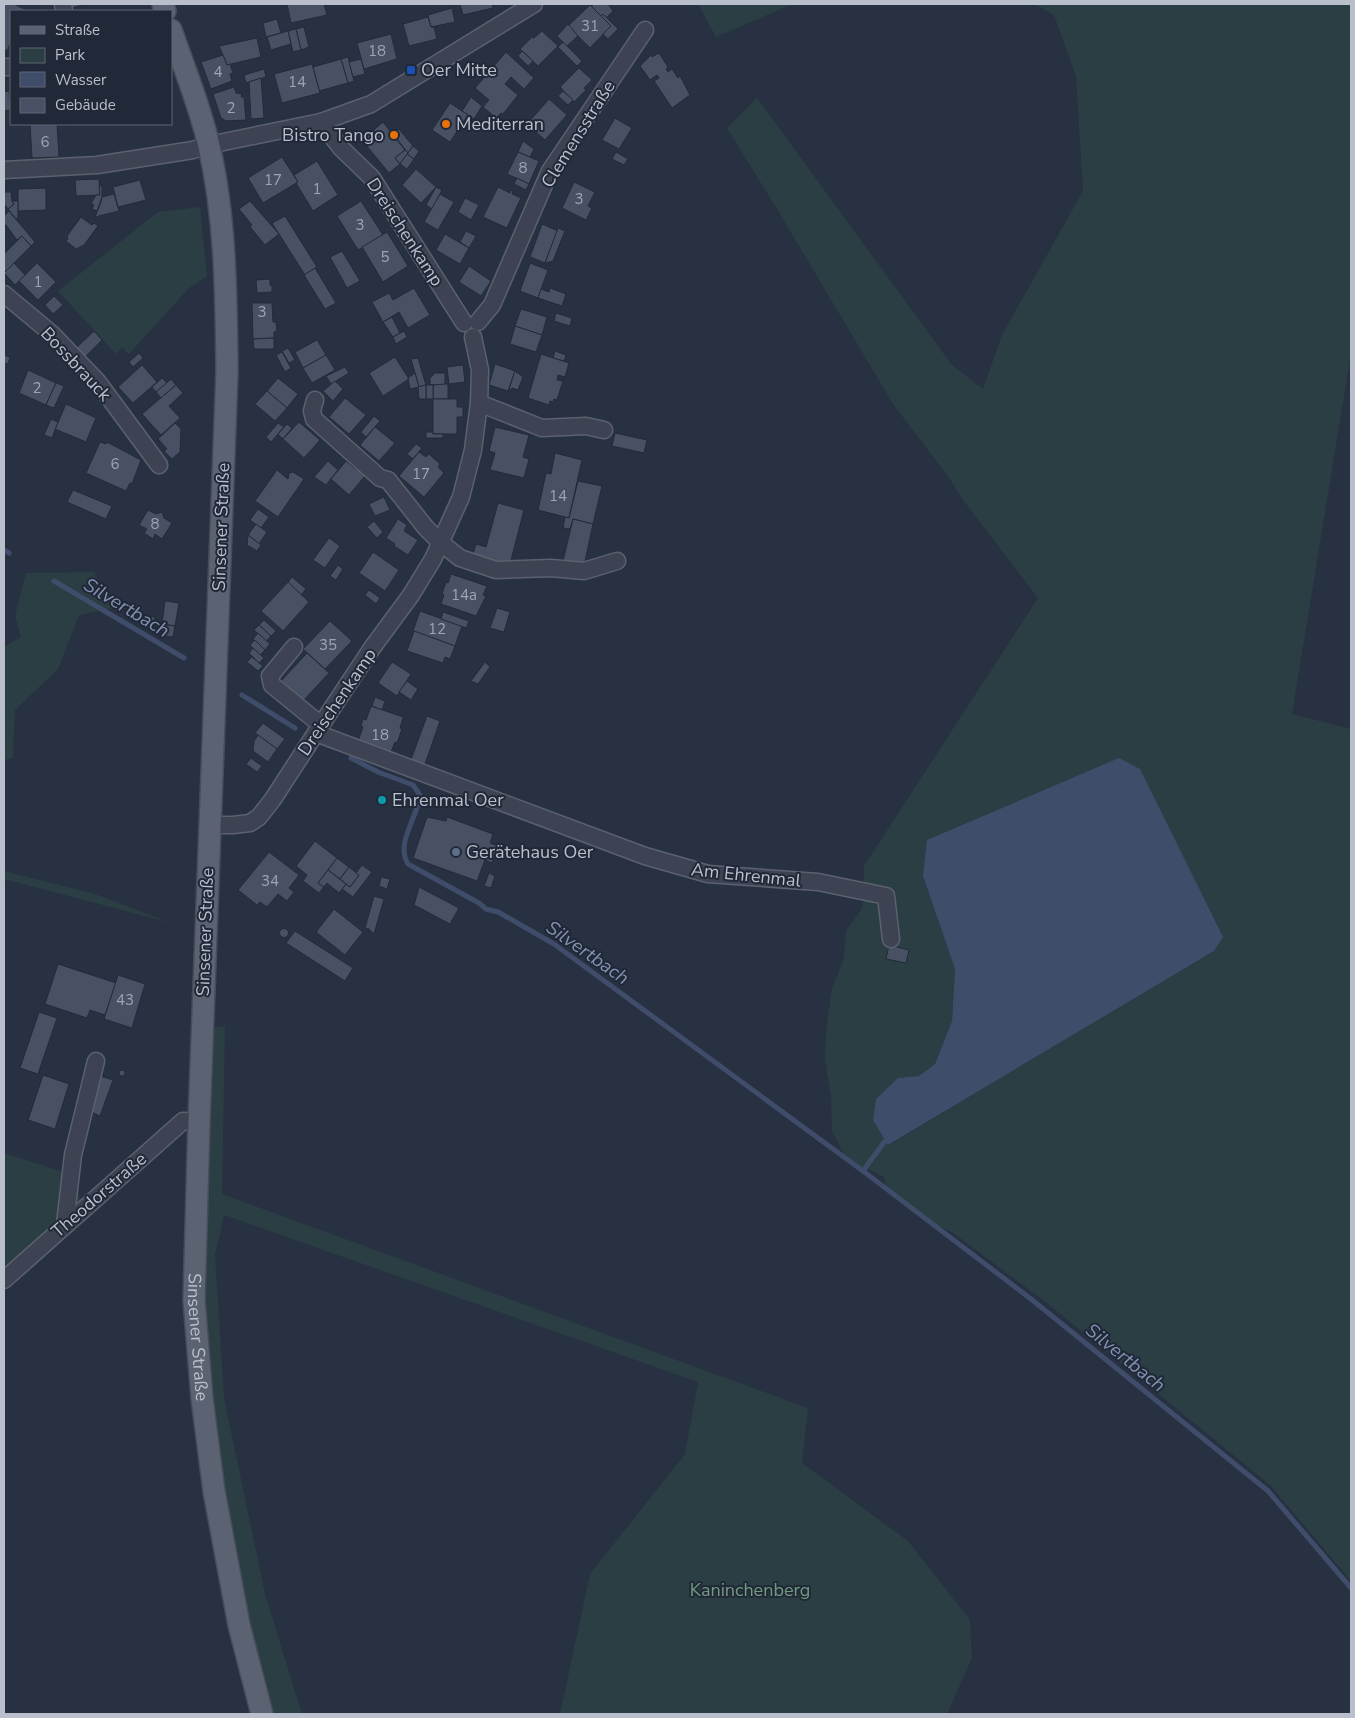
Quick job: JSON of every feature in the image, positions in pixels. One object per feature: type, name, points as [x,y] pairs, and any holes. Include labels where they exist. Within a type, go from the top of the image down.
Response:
[{"type":"main road","name":"Sinsener Straße","points":[[172,33],[209,145],[216,179],[225,257],[227,370],[198,1122],[194,1300],[202,1398],[214,1491],[239,1625],[262,1714]]},
{"type":"street","points":[[4,170],[97,165],[193,150],[321,122],[371,104],[534,4]]},
{"type":"street","name":"Clemensstraße","points":[[472,328],[492,305],[550,171],[645,30]]},
{"type":"street","name":"Dreischenkamp","points":[[209,825],[250,823],[259,817],[273,799],[372,648],[427,571],[461,496],[473,450],[479,403],[480,370],[472,328],[372,178],[341,148],[321,122]]},
{"type":"street","name":"Bossbrauck","points":[[4,294],[52,334],[97,381],[159,465]]},
{"type":"street","points":[[315,400],[312,411],[314,419],[380,478],[388,480],[441,543],[460,558],[496,570],[551,568],[584,571],[617,562]]},
{"type":"street","points":[[479,403],[542,428],[586,426],[604,430]]},
{"type":"street","points":[[294,647],[270,676],[272,685],[318,729]]},
{"type":"street","name":"Am Ehrenmal","points":[[318,729],[677,867],[708,874],[818,882],[886,896],[891,939]]},
{"type":"street","points":[[65,1224],[73,1155],[96,1061]]},
{"type":"street","name":"Theodorstraße","points":[[4,1280],[182,1121],[198,1122]]},
{"type":"green space","points":[[698,4],[793,4],[716,37]]},
{"type":"green space","points":[[1034,4],[1351,4],[1351,354],[1292,714],[1351,729],[1351,1581],[1270,1485],[1047,1303],[953,1233],[922,1217],[888,1193],[884,1177],[854,1163],[845,1156],[832,1131],[831,1096],[825,1061],[826,1031],[832,989],[844,958],[846,931],[863,907],[864,866],[1038,598],[893,404],[727,128],[757,98],[952,365],[983,389],[1002,335],[1083,191],[1076,76],[1054,15]],"holes":[[[923,876],[1214,951],[889,1145],[873,1120],[898,1078],[919,1076],[935,1064],[952,1021],[955,969]]]},
{"type":"green space","points":[[200,207],[207,276],[189,288],[129,354],[122,347],[116,354],[58,291],[158,212]]},
{"type":"green space","points":[[94,572],[114,608],[79,615],[58,669],[15,710],[13,758],[4,760],[4,647],[21,637],[15,616],[26,573]]},
{"type":"green space","points":[[4,871],[95,894],[171,923],[4,879]]},
{"type":"green space","name":"Kaninchenberg","points":[[225,1026],[222,1194],[808,1408],[802,1463],[908,1541],[970,1620],[972,1658],[947,1714],[560,1714],[590,1574],[685,1454],[698,1382],[224,1215],[215,1255],[224,1398],[265,1594],[302,1714],[271,1714],[238,1582],[219,1471],[203,1296],[212,1028]]},
{"type":"green space","points":[[4,1153],[76,1176],[80,1202],[4,1269]]},
{"type":"water","points":[[1119,758],[1140,769],[1223,937],[1214,951],[888,1145],[873,1120],[876,1099],[898,1078],[919,1076],[935,1064],[952,1021],[955,969],[923,876],[927,840]]},
{"type":"building","points":[[4,4],[14,4],[26,10],[10,10],[10,44],[7,51],[4,49]]},
{"type":"building","points":[[67,4],[85,4],[69,9]]},
{"type":"building","points":[[287,4],[324,4],[327,15],[291,23]]},
{"type":"building","points":[[460,4],[492,4],[493,8],[463,15]]},
{"type":"building","points":[[594,4],[608,4],[613,11],[606,18],[591,7]]},
{"type":"building","points":[[590,5],[611,26],[590,48],[568,26]]},
{"type":"building","points":[[452,8],[455,22],[431,27],[428,15]]},
{"type":"building","points":[[603,14],[618,29],[608,39],[603,34],[611,26],[601,16]]},
{"type":"building","points":[[428,17],[431,27],[434,27],[437,39],[409,46],[403,24]]},
{"type":"building","points":[[277,19],[281,33],[266,37],[263,23]]},
{"type":"building","points":[[568,24],[578,36],[567,46],[557,36]]},
{"type":"building","points":[[304,27],[309,47],[301,50],[296,29]]},
{"type":"building","points":[[296,29],[301,50],[293,52],[288,31]]},
{"type":"building","points":[[288,31],[291,44],[271,50],[267,37]]},
{"type":"building","points":[[542,31],[558,46],[538,66],[520,49],[532,37],[534,38]]},
{"type":"building","points":[[391,34],[397,59],[364,69],[357,43]]},
{"type":"building","points":[[257,38],[261,57],[227,65],[219,46]]},
{"type":"building","points":[[563,42],[582,61],[577,66],[558,47]]},
{"type":"building","points":[[522,51],[533,61],[528,66],[518,56]]},
{"type":"building","points":[[506,52],[534,78],[524,89],[511,77],[505,84],[518,95],[503,114],[501,113],[496,118],[483,107],[489,100],[475,88]]},
{"type":"building","points":[[659,53],[668,67],[666,69],[668,72],[672,69],[678,78],[680,76],[690,95],[672,108],[654,81],[659,78],[657,75],[650,80],[640,66],[651,55],[652,57]]},
{"type":"building","points":[[223,55],[227,65],[230,64],[233,73],[230,74],[232,81],[211,89],[201,62]]},
{"type":"building","points":[[348,57],[354,81],[348,83],[341,59]]},
{"type":"building","points":[[341,59],[348,83],[319,91],[313,67]]},
{"type":"building","points":[[361,59],[365,74],[353,77],[349,62]]},
{"type":"building","points":[[312,64],[320,93],[282,103],[274,74]]},
{"type":"building","points":[[579,68],[592,80],[584,88],[586,90],[574,102],[560,87]]},
{"type":"building","points":[[264,69],[266,77],[246,83],[244,75]]},
{"type":"building","points":[[261,78],[264,118],[251,119],[249,82]]},
{"type":"building","points":[[234,87],[236,93],[242,94],[241,97],[244,97],[246,120],[226,121],[221,118],[213,94]]},
{"type":"building","points":[[9,91],[10,110],[4,111],[4,92]]},
{"type":"building","points":[[563,91],[573,100],[568,105],[558,96]]},
{"type":"building","points":[[471,97],[482,106],[474,119],[462,111]]},
{"type":"building","points":[[549,99],[567,115],[545,140],[527,124]]},
{"type":"building","points":[[450,103],[468,115],[450,142],[432,130]]},
{"type":"building","points":[[615,118],[632,128],[619,149],[602,140]]},
{"type":"building","points":[[383,122],[405,150],[395,158],[400,164],[389,173],[362,140]]},
{"type":"building","points":[[30,125],[57,125],[59,157],[32,158]]},
{"type":"building","points":[[399,129],[413,146],[408,153],[393,134]]},
{"type":"building","points":[[523,141],[534,149],[530,157],[518,152]]},
{"type":"building","points":[[413,146],[419,151],[414,159],[407,154]]},
{"type":"building","points":[[405,150],[408,153],[400,164],[395,158]]},
{"type":"building","points":[[518,152],[539,161],[529,184],[507,174]]},
{"type":"building","points":[[616,152],[628,159],[624,165],[612,159]]},
{"type":"building","points":[[407,154],[414,159],[407,169],[400,164]]},
{"type":"building","points":[[282,157],[298,182],[263,203],[248,178]]},
{"type":"building","points":[[317,161],[338,195],[313,211],[296,183],[298,182],[294,175]]},
{"type":"building","points":[[416,169],[436,187],[421,203],[402,185]]},
{"type":"building","points":[[517,178],[529,184],[526,190],[514,184]]},
{"type":"building","points":[[99,179],[100,195],[76,196],[75,180]]},
{"type":"building","points":[[140,180],[146,200],[118,207],[113,187]]},
{"type":"building","points":[[574,182],[595,192],[588,206],[592,208],[586,220],[562,208]]},
{"type":"building","points":[[99,186],[102,186],[102,197],[97,211],[92,209],[94,205],[91,204],[96,195],[100,195]]},
{"type":"building","points":[[436,187],[442,190],[432,209],[426,205]]},
{"type":"building","points":[[498,187],[510,193],[511,190],[513,191],[512,194],[521,198],[507,228],[483,217]]},
{"type":"building","points":[[46,188],[46,210],[18,211],[18,189]]},
{"type":"building","points":[[5,192],[11,192],[14,204],[8,209],[4,204]]},
{"type":"building","points":[[114,194],[119,211],[95,217],[102,197]]},
{"type":"building","points":[[440,194],[454,202],[438,230],[424,222]]},
{"type":"building","points":[[465,198],[479,205],[471,220],[458,212]]},
{"type":"building","points":[[12,201],[18,201],[18,218],[16,219],[8,209],[14,204]]},
{"type":"building","points":[[250,201],[279,234],[265,245],[250,227],[252,225],[239,209]]},
{"type":"building","points":[[361,201],[383,235],[358,250],[337,216]]},
{"type":"building","points":[[9,211],[35,242],[31,246],[22,236],[17,240],[6,225],[4,225],[4,216]]},
{"type":"building","points":[[285,216],[317,267],[305,275],[272,223]]},
{"type":"building","points":[[81,217],[92,225],[94,223],[98,226],[84,245],[76,249],[66,241],[68,239],[67,236]]},
{"type":"building","points":[[542,224],[558,231],[545,263],[530,257]]},
{"type":"building","points":[[558,228],[565,231],[553,261],[545,263]]},
{"type":"building","points":[[466,231],[476,236],[469,248],[460,242]]},
{"type":"building","points":[[387,232],[408,266],[383,282],[362,247]]},
{"type":"building","points":[[445,234],[469,248],[460,264],[436,250]]},
{"type":"building","points":[[22,236],[31,246],[4,273],[4,254]]},
{"type":"building","points":[[342,251],[360,281],[347,288],[330,257]]},
{"type":"building","points":[[14,263],[25,275],[15,285],[4,273]]},
{"type":"building","points":[[37,263],[56,282],[38,300],[19,281]]},
{"type":"building","points":[[530,263],[548,270],[538,298],[520,291]]},
{"type":"building","points":[[469,266],[491,281],[481,296],[459,282]]},
{"type":"building","points":[[315,268],[336,303],[325,309],[304,275]]},
{"type":"building","points":[[270,279],[272,292],[257,293],[256,280]]},
{"type":"building","points":[[414,288],[430,315],[408,328],[399,312],[383,322],[372,302],[389,293],[393,300]]},
{"type":"building","points":[[550,288],[566,294],[562,306],[538,298],[541,289],[549,292]]},
{"type":"building","points":[[54,296],[63,305],[53,314],[45,305]]},
{"type":"building","points":[[252,303],[272,303],[273,322],[276,322],[277,331],[274,332],[274,338],[253,339]]},
{"type":"building","points":[[521,309],[547,317],[542,335],[515,326]]},
{"type":"building","points":[[556,313],[572,318],[570,326],[554,321]]},
{"type":"building","points":[[392,317],[400,333],[393,337],[383,322]]},
{"type":"building","points":[[515,326],[542,335],[536,352],[510,344]]},
{"type":"building","points":[[94,331],[102,340],[85,357],[76,348]]},
{"type":"building","points":[[404,331],[407,337],[396,344],[393,337]]},
{"type":"building","points":[[274,338],[274,349],[254,349],[253,339]]},
{"type":"building","points":[[317,340],[326,355],[303,368],[295,352]]},
{"type":"building","points":[[288,348],[295,360],[289,363],[282,351]]},
{"type":"building","points":[[555,351],[566,355],[564,361],[553,358]]},
{"type":"building","points":[[282,352],[291,368],[285,372],[276,355]]},
{"type":"building","points":[[139,353],[143,358],[133,367],[129,362]]},
{"type":"building","points":[[541,354],[569,363],[565,377],[558,375],[557,380],[563,381],[557,400],[550,401],[549,405],[528,398]]},
{"type":"building","points":[[4,355],[10,357],[8,364],[4,363]]},
{"type":"building","points":[[326,355],[335,370],[312,383],[303,368]]},
{"type":"building","points":[[395,357],[409,379],[383,396],[369,373]]},
{"type":"building","points":[[418,358],[426,385],[419,387],[411,359]]},
{"type":"building","points":[[495,364],[515,371],[508,391],[489,385]]},
{"type":"building","points":[[142,365],[157,382],[133,403],[118,387]]},
{"type":"building","points":[[463,365],[465,382],[449,384],[447,367]]},
{"type":"building","points":[[345,367],[349,373],[331,384],[326,376]]},
{"type":"building","points":[[28,370],[56,383],[46,405],[19,393]]},
{"type":"building","points":[[515,371],[523,377],[518,390],[512,388],[511,390],[509,389]]},
{"type":"building","points":[[415,373],[419,387],[410,389],[408,378]]},
{"type":"building","points":[[435,373],[445,373],[445,385],[430,385],[430,378]]},
{"type":"building","points":[[162,378],[167,383],[156,392],[152,387]]},
{"type":"building","points":[[278,378],[298,394],[287,408],[267,391]]},
{"type":"building","points":[[171,379],[176,385],[161,398],[156,392]]},
{"type":"building","points":[[335,381],[343,389],[333,401],[323,391]]},
{"type":"building","points":[[56,383],[64,386],[54,408],[46,405]]},
{"type":"building","points":[[448,384],[448,399],[433,399],[433,385]]},
{"type":"building","points":[[176,385],[183,393],[169,406],[180,418],[161,435],[142,414]]},
{"type":"building","points":[[426,385],[433,385],[433,399],[426,399]]},
{"type":"building","points":[[426,385],[426,399],[419,399],[418,387]]},
{"type":"building","points":[[267,391],[287,408],[275,421],[255,404]]},
{"type":"building","points":[[345,398],[366,415],[349,434],[329,417]]},
{"type":"building","points":[[433,399],[457,399],[457,407],[463,407],[463,417],[457,417],[457,434],[433,434]]},
{"type":"building","points":[[66,404],[96,418],[86,442],[55,429]]},
{"type":"building","points":[[374,416],[380,421],[366,437],[361,432]]},
{"type":"building","points":[[51,419],[58,422],[52,438],[44,435]]},
{"type":"building","points":[[299,422],[320,440],[304,458],[283,439]]},
{"type":"building","points":[[175,423],[181,429],[180,452],[172,459],[164,451],[167,449],[158,439]]},
{"type":"building","points":[[278,423],[284,427],[271,442],[266,437]]},
{"type":"building","points":[[287,424],[292,428],[283,439],[278,434]]},
{"type":"building","points":[[375,427],[395,443],[379,461],[360,445]]},
{"type":"building","points":[[495,427],[529,435],[523,457],[529,459],[524,478],[490,470],[495,453],[489,451]]},
{"type":"building","points":[[426,432],[443,434],[443,438],[426,438]]},
{"type":"building","points":[[615,433],[647,440],[644,453],[612,446]]},
{"type":"building","points":[[100,442],[106,444],[107,442],[141,460],[132,484],[130,483],[126,491],[86,473]]},
{"type":"building","points":[[416,444],[422,448],[413,459],[407,454]]},
{"type":"building","points":[[419,452],[426,457],[429,454],[440,464],[438,467],[444,473],[424,497],[399,476]]},
{"type":"building","points":[[555,453],[582,460],[569,518],[538,510],[546,473],[551,474]]},
{"type":"building","points":[[328,461],[338,470],[326,485],[314,477]]},
{"type":"building","points":[[346,461],[357,470],[361,470],[365,476],[349,495],[331,479]]},
{"type":"building","points":[[277,470],[288,479],[289,473],[293,472],[304,479],[278,517],[255,501]]},
{"type":"building","points":[[578,481],[602,486],[593,524],[573,519],[570,529],[563,528],[565,517],[569,518]]},
{"type":"building","points":[[73,490],[112,506],[106,519],[67,502]]},
{"type":"building","points":[[384,497],[390,510],[375,516],[369,504]]},
{"type":"building","points":[[498,503],[524,510],[509,568],[472,558],[476,544],[486,547]]},
{"type":"building","points":[[258,509],[269,517],[261,528],[250,520]]},
{"type":"building","points":[[148,510],[156,514],[162,512],[164,518],[172,523],[162,539],[155,534],[153,539],[144,533],[147,529],[139,525]]},
{"type":"building","points":[[398,519],[407,525],[404,531],[418,540],[408,555],[386,538]]},
{"type":"building","points":[[573,519],[593,524],[584,566],[563,561]]},
{"type":"building","points":[[374,521],[383,532],[377,538],[367,527]]},
{"type":"building","points":[[256,524],[267,532],[259,544],[248,535]]},
{"type":"building","points":[[248,535],[261,545],[257,551],[247,545]]},
{"type":"building","points":[[329,538],[340,546],[325,568],[313,560]]},
{"type":"building","points":[[373,552],[399,570],[385,591],[359,573]]},
{"type":"building","points":[[338,565],[343,569],[336,580],[330,576]]},
{"type":"building","points":[[451,574],[487,586],[483,595],[486,596],[476,616],[441,604],[446,582],[448,583]]},
{"type":"building","points":[[292,577],[306,589],[301,595],[288,582]]},
{"type":"building","points":[[288,582],[309,602],[283,631],[261,611]]},
{"type":"building","points":[[369,590],[380,598],[376,604],[365,595]]},
{"type":"building","points":[[165,601],[179,603],[175,626],[162,624]]},
{"type":"building","points":[[497,608],[510,612],[504,632],[490,628]]},
{"type":"building","points":[[420,611],[462,626],[455,646],[413,631]]},
{"type":"building","points":[[443,612],[469,621],[466,628],[441,619]]},
{"type":"building","points":[[146,616],[155,617],[154,623],[145,622]]},
{"type":"building","points":[[264,620],[276,631],[271,636],[259,625]]},
{"type":"building","points":[[330,621],[352,641],[325,669],[303,649]]},
{"type":"building","points":[[158,624],[175,626],[173,637],[164,636],[165,632],[157,631]]},
{"type":"building","points":[[259,625],[271,636],[266,641],[254,630]]},
{"type":"building","points":[[414,631],[455,646],[450,659],[445,657],[443,663],[407,651]]},
{"type":"building","points":[[258,633],[270,644],[265,650],[253,639]]},
{"type":"building","points":[[255,640],[265,650],[260,655],[250,645]]},
{"type":"building","points":[[253,648],[264,658],[259,663],[249,653]]},
{"type":"building","points":[[307,653],[329,673],[303,701],[281,681]]},
{"type":"building","points":[[252,657],[263,666],[258,671],[247,662]]},
{"type":"building","points":[[392,662],[411,674],[397,696],[378,683]]},
{"type":"building","points":[[485,662],[490,667],[478,684],[471,681]]},
{"type":"building","points":[[407,681],[418,689],[411,700],[399,692]]},
{"type":"building","points":[[375,697],[385,701],[382,710],[372,706]]},
{"type":"building","points":[[371,706],[406,718],[403,718],[400,728],[402,729],[397,743],[395,742],[391,752],[393,754],[358,741],[363,727],[361,726],[363,719],[366,720]]},
{"type":"building","points":[[427,716],[440,721],[424,767],[410,762]]},
{"type":"building","points":[[263,723],[285,739],[277,749],[255,733]]},
{"type":"building","points":[[258,735],[277,749],[268,762],[253,751],[254,741]]},
{"type":"building","points":[[251,758],[262,766],[257,772],[246,764]]},
{"type":"building","name":"Gerätehaus Oer","points":[[427,817],[446,821],[447,817],[493,834],[490,843],[498,846],[492,863],[485,860],[477,881],[413,858]]},
{"type":"building","points":[[315,841],[337,858],[318,883],[324,887],[319,893],[303,881],[307,875],[296,866]]},
{"type":"building","points":[[269,852],[299,875],[289,888],[294,892],[287,901],[278,894],[267,907],[260,902],[257,905],[238,890]]},
{"type":"building","points":[[337,858],[349,867],[340,879],[328,870]]},
{"type":"building","points":[[362,865],[372,872],[353,897],[342,889],[346,884],[350,887],[359,875],[356,873]]},
{"type":"building","points":[[349,867],[359,875],[350,887],[340,879]]},
{"type":"building","points":[[328,870],[346,884],[339,893],[327,883],[324,887],[318,883]]},
{"type":"building","points":[[489,873],[495,876],[491,888],[484,886]]},
{"type":"building","points":[[381,877],[390,879],[387,889],[379,886]]},
{"type":"building","points":[[419,887],[459,908],[450,924],[414,905]]},
{"type":"building","points":[[374,896],[384,899],[374,934],[365,928]]},
{"type":"building","points":[[334,909],[363,932],[345,955],[316,932]]},
{"type":"building","points":[[284,928],[289,933],[284,938],[279,933]]},
{"type":"building","points":[[295,931],[353,968],[345,981],[286,943]]},
{"type":"building","points":[[889,945],[909,950],[906,963],[886,959]]},
{"type":"building","points":[[58,964],[116,983],[105,1015],[90,1010],[87,1018],[45,1004]]},
{"type":"building","points":[[118,975],[145,984],[132,1028],[104,1019]]},
{"type":"building","points":[[39,1012],[57,1018],[38,1074],[20,1068]]},
{"type":"building","points":[[122,1070],[125,1073],[122,1076],[119,1073]]},
{"type":"building","points":[[43,1075],[69,1084],[55,1129],[28,1120]]},
{"type":"building","points":[[100,1076],[113,1080],[100,1116],[91,1112]]},
{"type":"waterway","name":"Silvertbach","points":[[4,550],[9,553]]},
{"type":"waterway","name":"Silvertbach","points":[[54,581],[184,658]]},
{"type":"waterway","name":"Silvertbach","points":[[242,695],[295,728]]},
{"type":"waterway","name":"Silvertbach","points":[[351,758],[378,772],[413,785],[420,795],[404,847],[408,864],[479,903],[486,909],[498,912],[554,944],[863,1171],[1031,1299],[1268,1491],[1351,1588]]},
{"type":"waterway","name":"Silvertbach","points":[[863,1171],[885,1141]]},
{"type":"place","name":"Oer Mitte","points":[[411,70]]},
{"type":"place","name":"Mediterran","points":[[446,124]]},
{"type":"place","name":"Bistro Tango","points":[[394,135]]},
{"type":"place","name":"Ehrenmal Oer","points":[[382,800]]},
{"type":"place","name":"Gerätehaus Oer","points":[[456,852]]}]
